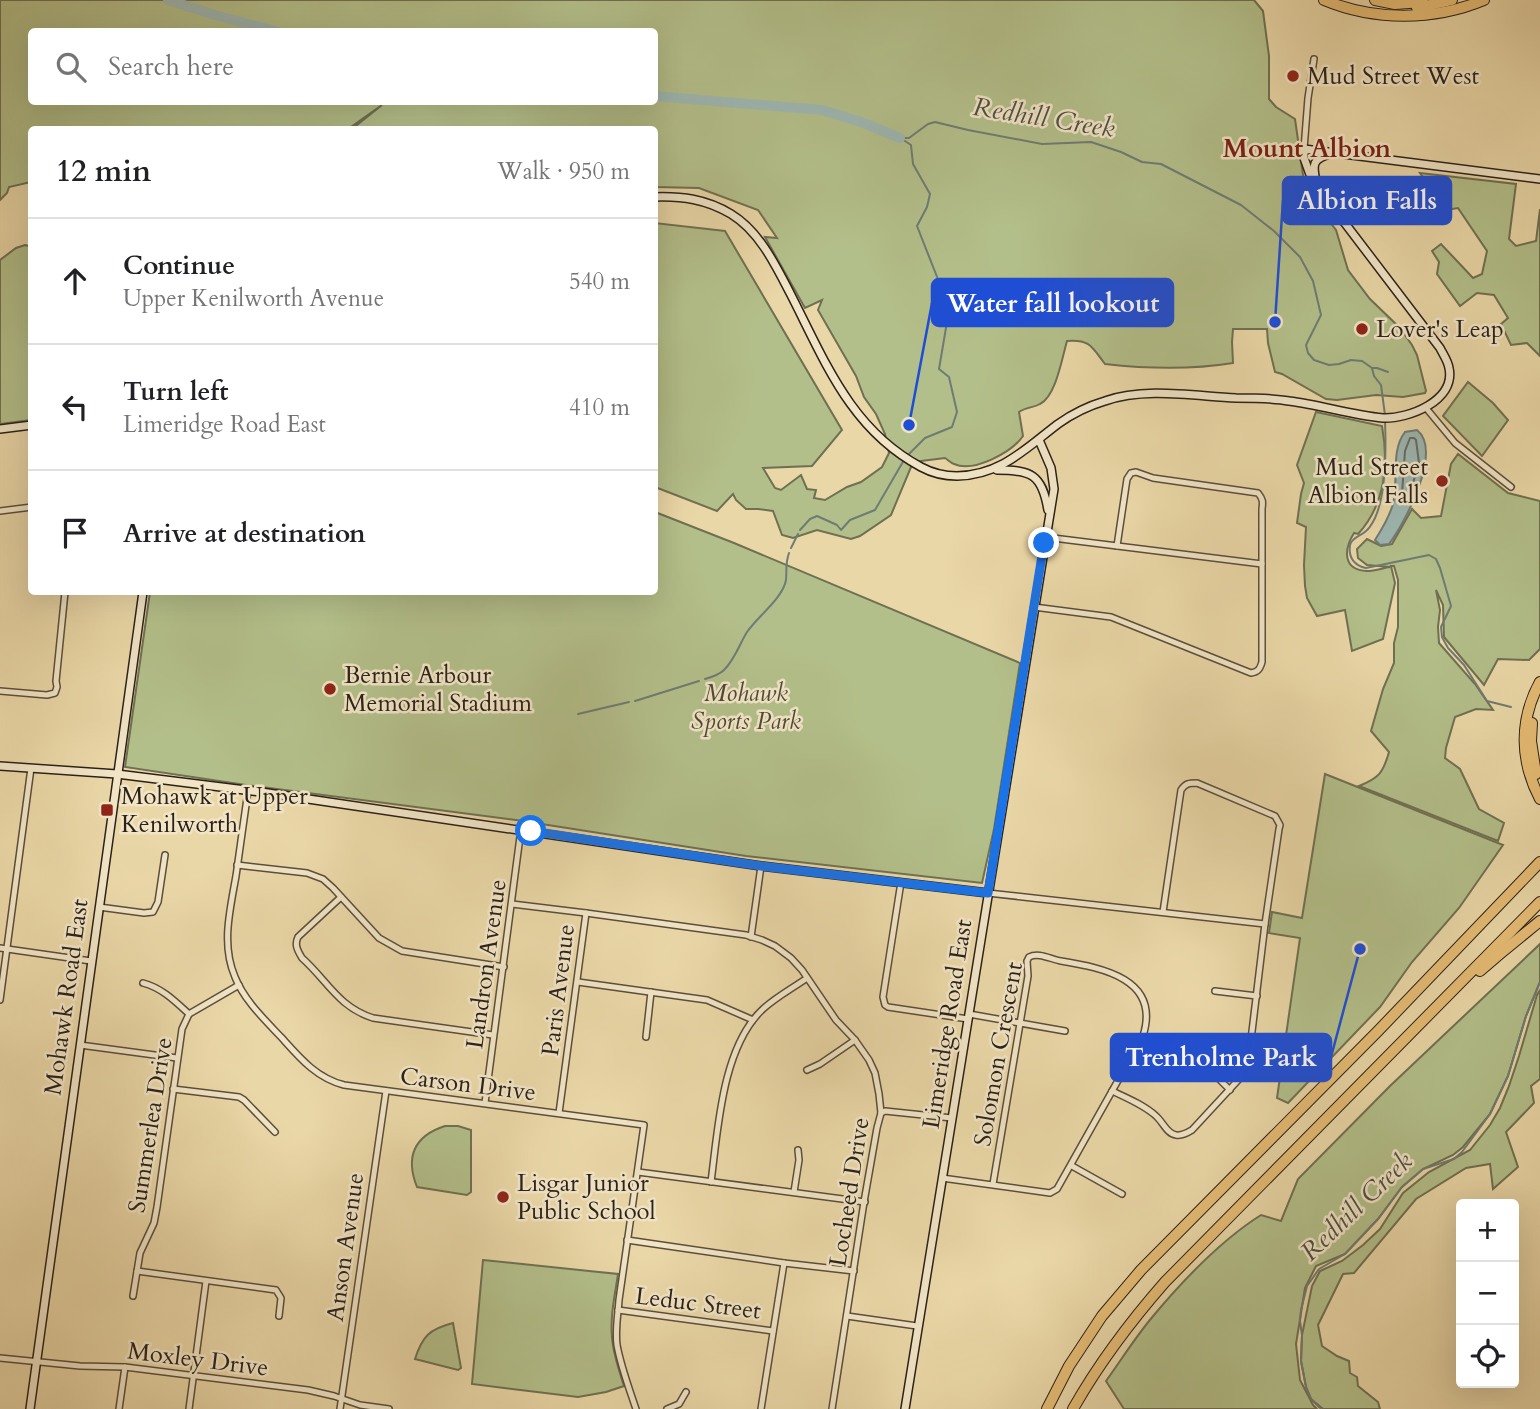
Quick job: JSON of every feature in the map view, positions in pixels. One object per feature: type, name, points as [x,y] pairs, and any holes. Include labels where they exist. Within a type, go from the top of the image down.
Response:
[{"type":"highway","points":[[1324,0],[1350,9],[1397,16],[1447,11],[1485,0]]},
{"type":"highway","points":[[1375,0],[1410,4],[1431,0]]},
{"type":"highway","points":[[1386,15],[1452,0]]},
{"type":"highway","points":[[1540,682],[1533,695],[1524,736],[1526,763],[1540,799]]},
{"type":"highway","points":[[1540,697],[1532,723],[1531,741],[1535,772],[1540,785]]},
{"type":"highway","points":[[1047,1409],[1069,1366],[1102,1316],[1141,1269],[1378,1031],[1540,862]]},
{"type":"highway","points":[[1073,1409],[1088,1382],[1132,1320],[1164,1282],[1540,902]]},
{"type":"highway","points":[[1439,1004],[1455,995],[1540,921]]},
{"type":"main road","points":[[658,197],[705,201],[732,215],[756,237],[776,266],[837,384],[859,418],[918,466],[947,475],[963,476],[993,470],[1010,461],[1060,423],[1088,407],[1111,398],[1133,394],[1207,394],[1289,401],[1372,417],[1392,418],[1419,412],[1446,388],[1450,369],[1446,358],[1322,195],[1308,173],[1304,149],[1540,179]]},
{"type":"main road","points":[[1322,195],[1315,180],[1314,165],[1317,159],[1331,154]]},
{"type":"main road","points":[[0,429],[28,426]]},
{"type":"main road","name":"Limeridge Road East","points":[[905,1409],[1054,489],[1054,477],[1039,440]]},
{"type":"main road","points":[[993,470],[1018,470],[1038,480],[1049,516]]},
{"type":"main road","name":"Mohawk Road East","points":[[30,1409],[143,595]]},
{"type":"main road","points":[[0,766],[117,774],[521,829],[761,866],[988,893]]},
{"type":"street","points":[[1304,149],[1314,59]]},
{"type":"street","points":[[1426,408],[1455,443],[1511,487]]},
{"type":"street","points":[[1034,607],[1111,617],[1251,673],[1257,672],[1262,662],[1263,503],[1258,494],[1131,473],[1127,479],[1117,546]]},
{"type":"street","points":[[0,511],[28,508]]},
{"type":"street","points":[[1045,537],[1262,564]]},
{"type":"street","points":[[0,691],[55,694],[65,595]]},
{"type":"street","points":[[0,1000],[3,948],[32,768]]},
{"type":"street","points":[[1112,1091],[1147,1109],[1158,1117],[1169,1132],[1184,1135],[1192,1130],[1241,1077],[1246,1068],[1257,996],[1278,821],[1272,814],[1197,783],[1189,783],[1181,790],[1163,912]]},
{"type":"street","name":"Carson Drive","points":[[248,791],[227,937],[230,965],[243,994],[317,1073],[340,1084],[645,1125],[618,1311],[617,1344],[636,1409]]},
{"type":"street","name":"Landron Avenue","points":[[485,1103],[521,829]]},
{"type":"street","points":[[99,907],[153,912],[158,902],[165,855]]},
{"type":"street","points":[[237,865],[313,875],[323,879],[379,938],[394,948],[409,953],[504,967]]},
{"type":"street","points":[[751,937],[761,866]]},
{"type":"street","points":[[901,882],[883,997],[885,1005],[1065,1031]]},
{"type":"street","points":[[988,893],[1265,924]]},
{"type":"street","points":[[341,897],[298,937],[295,945],[302,958],[347,1006],[373,1018],[494,1035]]},
{"type":"street","name":"Locheed Drive","points":[[512,904],[762,940],[775,946],[796,964],[869,1060],[875,1073],[881,1113],[832,1409]]},
{"type":"street","name":"Paris Avenue","points":[[559,1113],[586,913]]},
{"type":"street","points":[[3,948],[91,961]]},
{"type":"street","name":"Solomon Crescent","points":[[942,1178],[1050,1193],[1057,1189],[1143,1036],[1147,1023],[1146,1009],[1142,996],[1133,985],[1106,970],[1037,954],[1027,961],[1028,976],[993,1184]]},
{"type":"street","points":[[711,1182],[725,1083],[740,1042],[753,1020],[770,1004],[807,978]]},
{"type":"street","points":[[578,982],[707,1000],[753,1020]]},
{"type":"street","points":[[143,983],[162,991],[190,1014]]},
{"type":"street","name":"Summerlea Drive","points":[[133,1296],[139,1253],[154,1223],[157,1207],[182,1029],[190,1014],[239,985]]},
{"type":"street","points":[[1215,991],[1257,996]]},
{"type":"street","points":[[646,1037],[651,992]]},
{"type":"street","points":[[807,1070],[855,1040]]},
{"type":"street","points":[[79,1045],[177,1058]]},
{"type":"street","points":[[1211,1071],[1230,1090]]},
{"type":"street","points":[[229,1096],[230,1086]]},
{"type":"street","points":[[173,1089],[244,1100],[275,1132]]},
{"type":"street","name":"Anson Avenue","points":[[340,1409],[386,1091]]},
{"type":"street","points":[[881,1113],[885,1111],[952,1118]]},
{"type":"street","points":[[794,1192],[798,1150]]},
{"type":"street","points":[[1072,1166],[1122,1194]]},
{"type":"street","points":[[638,1172],[865,1202]]},
{"type":"street","points":[[628,1240],[784,1263],[854,1270]]},
{"type":"street","points":[[761,1409],[784,1263]]},
{"type":"street","points":[[137,1271],[276,1290],[281,1298],[279,1316]]},
{"type":"street","points":[[190,1409],[206,1281]]},
{"type":"street","name":"Leduc Street","points":[[618,1311],[773,1331]]},
{"type":"street","points":[[846,1316],[917,1326]]},
{"type":"street","name":"Moxley Drive","points":[[0,1358],[80,1366],[125,1367],[313,1391],[360,1405],[389,1409]]},
{"type":"street","points":[[119,1409],[125,1367]]},
{"type":"street","points":[[667,1409],[679,1404],[686,1392]]},
{"type":"green space","points":[[0,0],[1254,0],[1263,11],[1269,56],[1269,99],[1295,119],[1304,182],[1313,201],[1336,230],[1348,270],[1412,345],[1426,391],[1403,397],[1376,395],[1326,399],[1275,372],[1267,329],[1233,329],[1233,363],[1185,368],[1105,364],[1086,343],[1067,341],[1058,376],[1046,400],[1019,412],[1023,436],[1002,454],[972,466],[954,464],[945,458],[921,461],[911,467],[891,515],[860,536],[851,539],[817,530],[793,538],[782,535],[773,511],[746,509],[733,494],[717,511],[658,488],[658,223],[725,231],[842,430],[812,466],[763,468],[775,488],[781,490],[801,475],[807,489],[816,490],[814,498],[825,500],[861,482],[882,467],[889,453],[885,434],[818,310],[822,300],[805,308],[765,237],[777,238],[758,210],[699,188],[658,187],[658,126],[356,126],[382,105],[352,126],[28,126],[28,183],[9,187],[0,200]]},
{"type":"green space","points":[[1420,173],[1516,184],[1509,239],[1516,246],[1536,241],[1540,209],[1540,356],[1527,343],[1511,345],[1501,324],[1508,318],[1494,295],[1477,293],[1460,306],[1437,274],[1439,262],[1432,251],[1441,244],[1473,278],[1482,274],[1487,251],[1458,208],[1446,210]]},
{"type":"green space","points":[[28,246],[28,420],[0,424],[0,260],[16,248]]},
{"type":"green space","points":[[1468,382],[1508,420],[1482,456],[1443,416]]},
{"type":"green space","points":[[1316,412],[1382,426],[1385,455],[1383,483],[1374,510],[1358,534],[1354,533],[1347,552],[1349,563],[1359,570],[1390,567],[1367,565],[1358,558],[1357,549],[1367,539],[1381,546],[1392,544],[1412,509],[1421,518],[1441,516],[1451,464],[1458,454],[1508,493],[1540,501],[1540,649],[1529,660],[1498,659],[1484,685],[1444,637],[1443,605],[1436,590],[1440,610],[1439,643],[1475,684],[1493,710],[1476,709],[1455,717],[1445,758],[1460,769],[1479,809],[1504,823],[1498,841],[1359,786],[1379,774],[1389,752],[1371,731],[1394,663],[1394,643],[1398,627],[1398,580],[1394,566],[1391,566],[1395,583],[1383,639],[1352,651],[1345,610],[1317,616],[1307,598],[1304,565],[1306,527],[1297,523],[1304,483],[1297,465]]},
{"type":"green space","name":"Mohawk Sports Park","points":[[658,513],[1020,663],[994,829],[982,883],[746,856],[516,820],[125,767],[150,595],[658,595]]},
{"type":"green space","points":[[1325,774],[1503,845],[1459,908],[1412,962],[1380,1007],[1288,1103],[1277,1098],[1300,938],[1269,933],[1272,912],[1302,918]]},
{"type":"green space","points":[[1540,944],[1540,982],[1526,1016],[1508,1076],[1490,1114],[1463,1147],[1453,1155],[1423,1169],[1402,1187],[1378,1219],[1345,1254],[1316,1266],[1305,1288],[1296,1344],[1300,1380],[1317,1409],[1124,1409],[1106,1381],[1141,1331],[1178,1287],[1217,1248],[1261,1215],[1281,1221],[1298,1179],[1390,1086]]},
{"type":"green space","points":[[1540,990],[1540,1079],[1531,1086],[1534,1103],[1506,1132],[1518,1167],[1493,1189],[1490,1164],[1466,1168],[1416,1199],[1354,1273],[1343,1274],[1318,1325],[1322,1346],[1349,1361],[1350,1373],[1357,1377],[1358,1386],[1378,1402],[1380,1409],[1323,1409],[1311,1399],[1301,1361],[1302,1335],[1312,1286],[1320,1271],[1342,1261],[1380,1229],[1403,1193],[1429,1172],[1470,1150],[1490,1125],[1509,1086]]},
{"type":"green space","points":[[445,1126],[471,1130],[471,1192],[467,1195],[417,1187],[413,1176],[412,1157],[419,1142],[434,1130]]},
{"type":"green space","points":[[483,1260],[618,1274],[612,1329],[615,1356],[624,1386],[578,1397],[472,1384]]},
{"type":"green space","points":[[453,1323],[461,1368],[458,1370],[415,1359],[421,1345],[432,1331]]},
{"type":"water","points":[[1417,430],[1424,440],[1426,454],[1419,487],[1396,534],[1389,544],[1380,545],[1375,540],[1393,504],[1396,457],[1400,440],[1405,432]]},
{"type":"waterway","name":"Redhill Creek","points":[[168,0],[263,28]]},
{"type":"waterway","name":"Redhill Creek","points":[[658,96],[822,110],[900,138]]},
{"type":"waterway","name":"Redhill Creek","points":[[900,138],[909,138],[935,122],[1042,144],[1091,142],[1142,162],[1161,164],[1241,205],[1274,231],[1300,257],[1313,281],[1321,315],[1306,345],[1308,353],[1314,360],[1329,365],[1351,360],[1362,361],[1372,368],[1381,385],[1385,415]]},
{"type":"waterway","points":[[902,139],[911,145],[913,164],[930,194],[927,207],[917,226],[941,287],[948,316],[939,369],[949,377],[957,412],[952,427],[925,438],[907,456]]},
{"type":"waterway","points":[[1372,368],[1388,372]]},
{"type":"waterway","name":"Redhill Creek","points":[[1385,421],[1384,470],[1379,508],[1369,528],[1351,542],[1351,557],[1366,568],[1429,555],[1436,559],[1451,606],[1441,627],[1442,637],[1487,701],[1511,707]]},
{"type":"waterway","points":[[800,530],[810,519],[817,516],[837,525],[841,530],[850,520],[875,510],[904,460]]},
{"type":"waterway","points":[[791,548],[798,534]]},
{"type":"waterway","points":[[705,679],[713,677],[728,666],[751,626],[780,594],[786,580],[789,553]]},
{"type":"waterway","points":[[635,701],[699,681]]},
{"type":"waterway","points":[[578,714],[629,702]]},
{"type":"waterway","name":"Redhill Creek","points":[[1321,1409],[1311,1399],[1301,1361],[1300,1321],[1307,1286],[1319,1269],[1345,1254],[1378,1219],[1402,1187],[1423,1169],[1454,1159],[1462,1152],[1490,1114],[1508,1076],[1526,1016],[1540,982]]},
{"type":"place","name":"Mud Street West","points":[[1293,76]]},
{"type":"place","name":"Albion Falls","points":[[1275,322]]},
{"type":"place","name":"Lover's Leap","points":[[1362,329]]},
{"type":"place","name":"Water fall lookout","points":[[909,425]]},
{"type":"place","name":"Mud Street Albion Falls","points":[[1442,481]]},
{"type":"place","name":"Bernie Arbour Memorial Stadium","points":[[330,689]]},
{"type":"place","name":"Mohawk at Upper Kenilworth","points":[[107,810]]},
{"type":"place","name":"Trenholme Park","points":[[1360,949]]},
{"type":"place","name":"Lisgar Junior Public School","points":[[503,1197]]},
{"type":"district","name":"Mount Albion","points":[[1307,148]]},
{"type":"route","points":[[531,831],[761,866],[988,893],[1044,543]]}]
